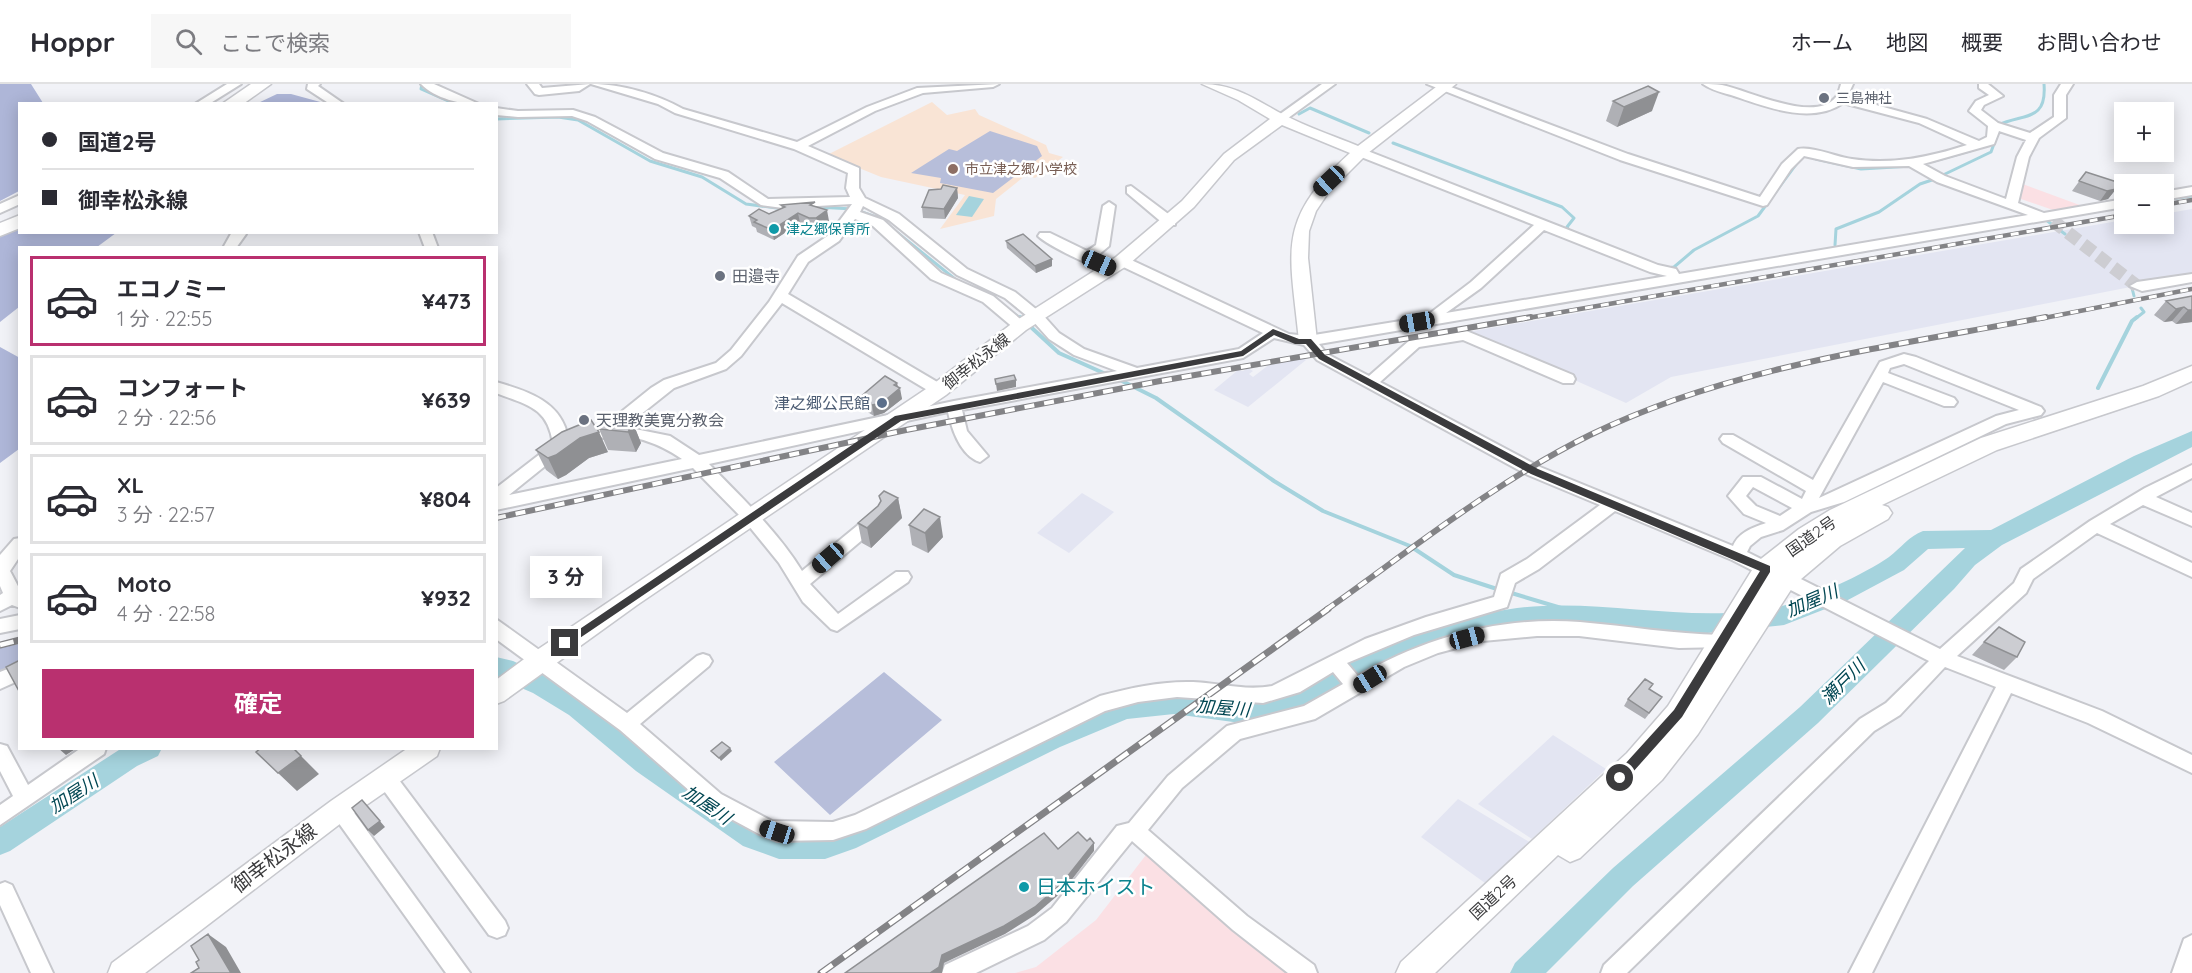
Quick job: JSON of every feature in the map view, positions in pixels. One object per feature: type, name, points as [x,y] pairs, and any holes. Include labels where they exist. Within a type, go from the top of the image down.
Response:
[{"type":"highway","points":[[222,102],[247,84]]},
{"type":"highway","points":[[223,102],[263,84]]},
{"type":"highway","points":[[0,219],[18,210]]},
{"type":"highway","points":[[0,230],[18,221]]},
{"type":"highway","name":"国道2号","points":[[1412,973],[1637,762],[1678,714],[1776,574],[1808,535],[1845,503],[1989,444],[2044,416],[2151,391],[2192,373]]},
{"type":"highway","name":"国道2号","points":[[1776,574],[1831,539],[1965,467],[2047,434],[2086,423],[2192,385]]},
{"type":"highway","name":"国道2号","points":[[1436,973],[1652,771],[1688,726],[1742,624]]},
{"type":"main road","points":[[1209,84],[1243,98],[1280,119],[1360,152]]},
{"type":"main road","points":[[1308,341],[1300,258],[1301,230],[1309,207],[1319,190],[1360,152],[1442,85]]},
{"type":"main road","name":"御幸松永線","points":[[519,677],[750,516],[939,390],[1028,322],[1116,264],[1170,222],[1229,157],[1280,119]]},
{"type":"main road","name":"御幸松永線","points":[[122,973],[340,808],[425,750]]},
{"type":"street","points":[[204,102],[236,84]]},
{"type":"street","points":[[314,84],[311,87],[336,102]]},
{"type":"street","points":[[428,84],[450,100]]},
{"type":"street","points":[[533,84],[539,92],[579,88],[584,84]]},
{"type":"street","points":[[597,84],[798,146],[855,171],[851,186],[856,207],[905,245],[936,276],[988,299],[1079,352],[1136,372]]},
{"type":"street","points":[[798,146],[871,109],[921,90],[993,84]]},
{"type":"street","points":[[1280,119],[1329,84]]},
{"type":"street","points":[[1709,84],[1806,112],[1836,105],[1847,84]]},
{"type":"street","points":[[1991,84],[1983,86],[1997,96],[1980,104],[1975,111],[1998,126],[2033,138]]},
{"type":"street","points":[[2007,203],[2023,157],[2033,138],[2038,131],[2060,118],[2060,95],[2067,84]]},
{"type":"street","points":[[1442,85],[1624,157],[1763,202],[1786,167],[1802,152],[1859,166],[1912,163],[1977,145],[1994,137],[1998,126]]},
{"type":"street","points":[[548,92],[560,112]]},
{"type":"street","points":[[1841,99],[1923,121],[1977,145]]},
{"type":"street","points":[[498,111],[518,114],[573,113],[591,119],[659,156],[724,175],[765,202],[856,207],[894,217],[962,272],[1010,295],[1028,322]]},
{"type":"street","points":[[1360,152],[1655,269],[1671,272],[1675,279]]},
{"type":"street","points":[[1912,163],[1941,179],[2048,218]]},
{"type":"street","points":[[1131,190],[1170,222]]},
{"type":"street","points":[[2174,194],[2192,191]]},
{"type":"street","points":[[0,209],[18,200]]},
{"type":"street","points":[[1983,227],[1980,225],[1992,207],[2007,203]]},
{"type":"street","points":[[1045,236],[1088,258],[1116,264],[1298,342],[1431,323],[1675,279],[2048,218],[2114,205]]},
{"type":"street","points":[[1088,258],[1102,246],[1109,206]]},
{"type":"street","points":[[498,495],[561,445],[611,430],[656,392],[669,384],[721,366],[756,329],[803,259],[834,238],[856,207]]},
{"type":"street","points":[[1431,323],[1543,224]]},
{"type":"street","points":[[905,245],[920,238]]},
{"type":"street","points":[[2137,286],[2192,279]]},
{"type":"street","points":[[779,294],[939,390]]},
{"type":"street","points":[[1431,323],[1440,339]]},
{"type":"street","points":[[498,504],[954,406],[1243,353],[1273,332]]},
{"type":"street","points":[[1372,381],[1414,344],[1464,335],[1568,379]]},
{"type":"street","points":[[1308,341],[1322,357],[1372,381],[1534,471],[1611,505],[1738,555],[1937,656],[2006,685],[2095,717],[2192,764]]},
{"type":"street","points":[[1806,508],[1814,488],[1885,365],[1904,359],[1911,360],[2044,416]]},
{"type":"street","points":[[1879,375],[1949,402]]},
{"type":"street","points":[[498,388],[545,406],[553,416],[560,434],[561,445]]},
{"type":"street","points":[[954,406],[960,433],[980,456]]},
{"type":"street","points":[[611,430],[665,440],[695,460],[750,516],[786,558],[809,597],[837,624],[902,577]]},
{"type":"street","points":[[1728,439],[1814,488]]},
{"type":"street","points":[[1612,973],[1867,725],[1893,709],[1923,681],[1937,656],[2020,588],[2027,574],[2096,525],[2192,471]]},
{"type":"street","points":[[1782,523],[1750,510],[1736,496],[1749,481],[1755,481],[1806,508]]},
{"type":"street","points":[[2143,498],[2192,520]]},
{"type":"street","points":[[1738,555],[1743,542],[1755,533],[1782,523],[1806,508],[1845,503]]},
{"type":"street","points":[[498,630],[519,677],[627,724],[714,800],[777,832],[833,831],[859,823],[1100,704],[1132,695],[1162,691],[1203,690],[1255,697],[1273,694],[1299,684],[1396,633],[1501,602],[1507,579],[1533,564],[1611,505]]},
{"type":"street","points":[[800,583],[875,520]]},
{"type":"street","points":[[2096,525],[2192,570]]},
{"type":"street","points":[[11,600],[1,571],[6,560],[18,546]]},
{"type":"street","points":[[0,626],[18,622]]},
{"type":"street","points":[[953,973],[1036,933],[1059,915],[1124,833],[1135,831],[1175,782],[1234,732],[1308,713],[1398,662],[1435,647],[1484,634],[1579,628],[1679,640],[1742,624]]},
{"type":"street","points":[[627,724],[703,661]]},
{"type":"street","points":[[1337,663],[1355,686]]},
{"type":"street","points":[[0,681],[18,672]]},
{"type":"street","points":[[1860,973],[2006,685]]},
{"type":"street","points":[[0,816],[94,750]]},
{"type":"street","points":[[0,752],[25,799]]},
{"type":"street","points":[[386,778],[497,928]]},
{"type":"street","points":[[340,808],[459,973]]},
{"type":"street","points":[[1135,831],[1231,916],[1306,973]]},
{"type":"street","points":[[0,895],[5,892],[42,973]]},
{"type":"street","points":[[2183,973],[2192,946]]},
{"type":"shaded area","points":[[0,84],[31,84],[42,102],[18,102],[18,192],[0,201]]},
{"type":"shaded area","points":[[277,94],[291,94],[320,102],[260,102]]},
{"type":"shaded area","name":"市立津之郷小学校","points":[[932,102],[947,115],[975,109],[979,115],[1046,145],[1049,153],[1063,157],[1035,178],[1026,175],[996,199],[994,216],[940,229],[965,195],[881,177],[827,155]]},
{"type":"shaded area","points":[[990,131],[1037,146],[1042,156],[993,193],[940,183],[941,178],[911,173],[949,149],[957,151]]},
{"type":"shaded area","points":[[2020,183],[2085,207],[2056,211],[2015,197]]},
{"type":"shaded area","points":[[969,196],[984,199],[972,217],[956,215]]},
{"type":"shaded area","points":[[2192,209],[2192,275],[1671,377],[1626,403],[1467,332],[2114,222],[2114,234],[2174,234],[2174,212]]},
{"type":"shaded area","points":[[18,227],[18,234],[115,234],[98,246],[18,246],[18,308],[0,322],[0,237]]},
{"type":"shaded area","points":[[0,347],[18,357],[18,450],[0,463]]},
{"type":"shaded area","points":[[1303,358],[1306,360],[1248,407],[1214,390],[1238,370],[1243,371],[1248,368],[1253,371],[1249,374],[1253,377],[1270,364]]},
{"type":"shaded area","points":[[1082,493],[1114,512],[1069,553],[1037,533]]},
{"type":"shaded area","points":[[18,644],[18,663],[0,672],[0,648]]},
{"type":"shaded area","points":[[884,672],[942,720],[830,815],[774,762]]},
{"type":"shaded area","points":[[1553,735],[1606,769],[1532,839],[1478,804]]},
{"type":"shaded area","points":[[1458,799],[1531,843],[1485,883],[1421,837]]},
{"type":"shaded area","name":"日本ホイスト","points":[[1149,851],[1308,973],[1015,973],[1036,967],[1096,920]]},
{"type":"building","points":[[1648,86],[1659,92],[1624,107],[1613,101]]},
{"type":"building","points":[[2086,172],[2114,181],[2114,189],[2107,191],[2079,181]]},
{"type":"building","points":[[943,185],[957,188],[944,209],[922,207],[929,190],[941,189]]},
{"type":"building","points":[[815,202],[810,205],[827,210],[816,218],[809,218],[798,213],[772,230],[754,222],[757,220],[749,216],[759,209],[769,214],[785,207],[781,205]]},
{"type":"building","points":[[1023,234],[1052,259],[1035,266],[1006,241]]},
{"type":"building","points":[[2192,296],[2192,310],[2184,307],[2176,309],[2166,301]]},
{"type":"building","points":[[1014,375],[1016,380],[996,384],[995,379]]},
{"type":"building","points":[[885,376],[897,383],[894,385],[900,388],[882,403],[872,405],[859,398]]},
{"type":"building","points":[[607,418],[633,423],[628,432],[599,429]]},
{"type":"building","points":[[591,420],[599,432],[580,438],[548,458],[536,450],[562,432]]},
{"type":"building","points":[[884,491],[898,498],[867,528],[858,523],[878,506],[881,501],[879,496]]},
{"type":"building","points":[[924,509],[940,517],[925,533],[909,525]]},
{"type":"building","points":[[1999,627],[2025,642],[2017,657],[1984,642]]},
{"type":"building","points":[[18,661],[18,689],[6,667]]},
{"type":"building","points":[[1645,679],[1653,684],[1649,689],[1662,697],[1649,713],[1628,699]]},
{"type":"building","points":[[722,742],[730,748],[719,758],[711,751]]},
{"type":"building","points":[[258,750],[295,750],[301,756],[278,773],[256,752]]},
{"type":"building","points":[[362,800],[380,821],[368,830],[352,808]]},
{"type":"building","name":"日本ホイスト","points":[[1078,832],[1087,841],[1090,838],[1094,843],[1063,882],[1035,907],[1004,926],[942,955],[939,967],[930,973],[845,973],[1044,833],[1058,849]]},
{"type":"building","points":[[208,934],[231,973],[191,973],[199,968],[196,962],[199,960],[191,946]]},
{"type":"waterway","points":[[422,84],[421,89],[450,102]]},
{"type":"waterway","points":[[1998,125],[2038,111],[2042,105],[2044,84]]},
{"type":"waterway","points":[[1299,114],[1310,108],[1369,133]]},
{"type":"waterway","points":[[498,119],[558,117],[578,120],[650,161],[702,177],[746,204],[784,209]]},
{"type":"waterway","points":[[1943,175],[1991,152],[1998,133]]},
{"type":"waterway","points":[[1393,143],[1562,207],[1574,218],[1567,227],[1570,232]]},
{"type":"waterway","points":[[1934,161],[1973,150]]},
{"type":"waterway","points":[[1816,159],[1861,169],[1912,166]]},
{"type":"waterway","points":[[1667,268],[1674,267],[1694,250],[1758,216],[1797,163]]},
{"type":"waterway","points":[[1835,245],[1836,229],[1879,212],[1920,184],[1935,179]]},
{"type":"waterway","points":[[2174,198],[2192,196]]},
{"type":"waterway","points":[[816,207],[853,209],[879,218],[955,279]]},
{"type":"waterway","points":[[2046,220],[2065,234]]},
{"type":"waterway","points":[[2131,284],[2134,296]]},
{"type":"waterway","points":[[991,296],[1021,319]]},
{"type":"waterway","points":[[2135,319],[2144,312],[2141,308]]},
{"type":"waterway","points":[[1020,317],[1059,353],[1108,375]]},
{"type":"waterway","points":[[2098,388],[2132,321],[2137,317]]},
{"type":"waterway","points":[[1118,379],[1156,398],[1274,481],[1323,511],[1410,546],[1454,575],[1500,590]]},
{"type":"waterway","name":"瀬戸川","points":[[1994,539],[2142,461],[2192,438]]},
{"type":"waterway","name":"加屋川","points":[[498,667],[542,686],[578,707],[645,763],[753,837],[779,846],[825,846],[846,839],[1051,739],[1125,708],[1174,703],[1248,713],[1278,707],[1403,648],[1443,634],[1516,618],[1580,614],[1648,622],[1708,623],[1784,615],[1838,594],[1896,564],[1923,540],[1994,539]]},
{"type":"waterway","name":"瀬戸川","points":[[1525,973],[1623,877],[1809,715],[1946,583],[1967,559],[1994,539]]},
{"type":"waterway","points":[[1508,592],[1568,610]]},
{"type":"waterway","name":"加屋川","points":[[1563,609],[1580,614]]},
{"type":"waterway","name":"加屋川","points":[[0,842],[128,758],[145,750]]},
{"type":"tunnel","points":[[2053,221],[2137,286]]},
{"type":"railway","points":[[2174,203],[2192,200]]},
{"type":"railway","points":[[1522,319],[2114,217]]},
{"type":"railway","points":[[2039,319],[2192,289]]},
{"type":"railway","points":[[498,518],[906,430],[1160,381],[1531,317]]},
{"type":"railway","points":[[1326,610],[1487,495],[1590,435],[1644,411],[1756,375],[1814,361],[2046,317]]},
{"type":"railway","points":[[821,973],[1328,609]]},
{"type":"railway","points":[[0,645],[18,640]]},
{"type":"place","name":"三島神社","points":[[1824,98]]},
{"type":"place","name":"市立津之郷小学校","points":[[953,169]]},
{"type":"place","name":"津之郷保育所","points":[[774,229]]},
{"type":"place","name":"田邉寺","points":[[720,276]]},
{"type":"place","name":"津之郷公民館","points":[[882,403]]},
{"type":"place","name":"天理教美寛分教会","points":[[584,420]]},
{"type":"place","name":"日本ホイスト","points":[[1024,887]]},
{"type":"route","points":[[565,643],[898,418],[1243,353],[1273,332],[1298,342],[1308,341],[1322,357],[1372,381],[1534,471],[1611,505],[1738,555],[1766,569],[1678,714],[1637,762],[1620,778]]}]
